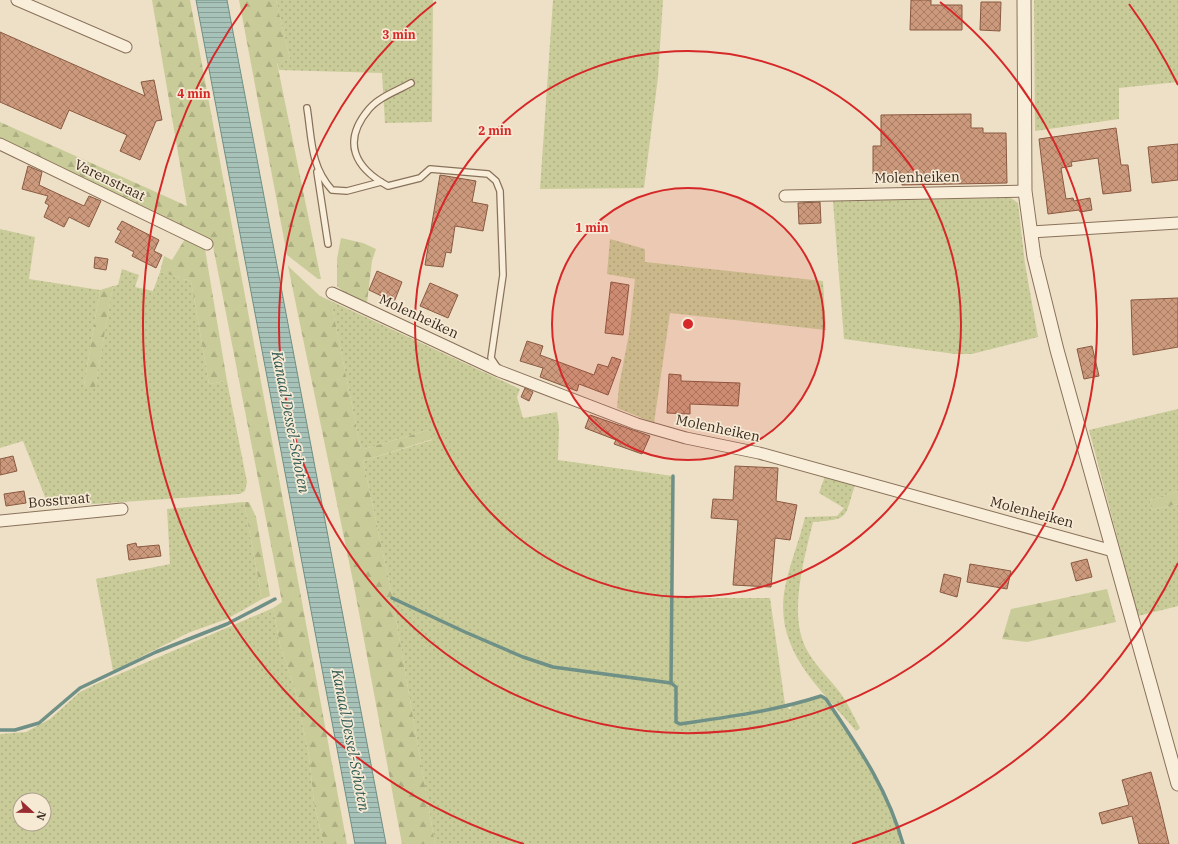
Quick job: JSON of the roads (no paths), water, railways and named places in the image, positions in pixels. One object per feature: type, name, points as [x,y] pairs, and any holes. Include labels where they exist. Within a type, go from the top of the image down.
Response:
[{"type":"street","points":[[16,0],[126,48]]},
{"type":"street","points":[[1024,0],[1025,191],[1042,294],[1178,784]]},
{"type":"street","name":"Varenstraat","points":[[0,144],[207,244]]},
{"type":"street","name":"Molenheiken","points":[[786,196],[1025,191]]},
{"type":"street","points":[[1031,232],[1178,223]]},
{"type":"street","name":"Molenheiken","points":[[332,293],[499,371],[662,432],[759,453],[1113,551]]},
{"type":"street","name":"Bosstraat","points":[[0,521],[122,509]]},
{"type":"lane","points":[[410,83],[381,99],[369,109],[355,134],[354,149],[358,162],[374,178],[388,186],[405,183],[420,178],[430,170],[488,174],[496,181],[500,191],[503,275],[491,358],[499,371]]},
{"type":"lane","points":[[307,108],[328,244]]},
{"type":"lane","points":[[316,166],[323,180],[332,190],[347,191],[381,182]]},
{"type":"water","name":"Kanaal Dessel-Schoten","points":[[196,0],[227,0],[386,844],[355,844]]},
{"type":"waterway","points":[[671,683],[673,476]]},
{"type":"waterway","points":[[392,598],[523,657],[553,667],[671,683],[676,687],[676,722],[680,724],[769,710],[821,696],[826,699],[849,734],[880,786],[889,804],[903,844]]},
{"type":"waterway","points":[[0,730],[15,730],[39,723],[80,688],[156,652],[227,624],[275,599]]}]
